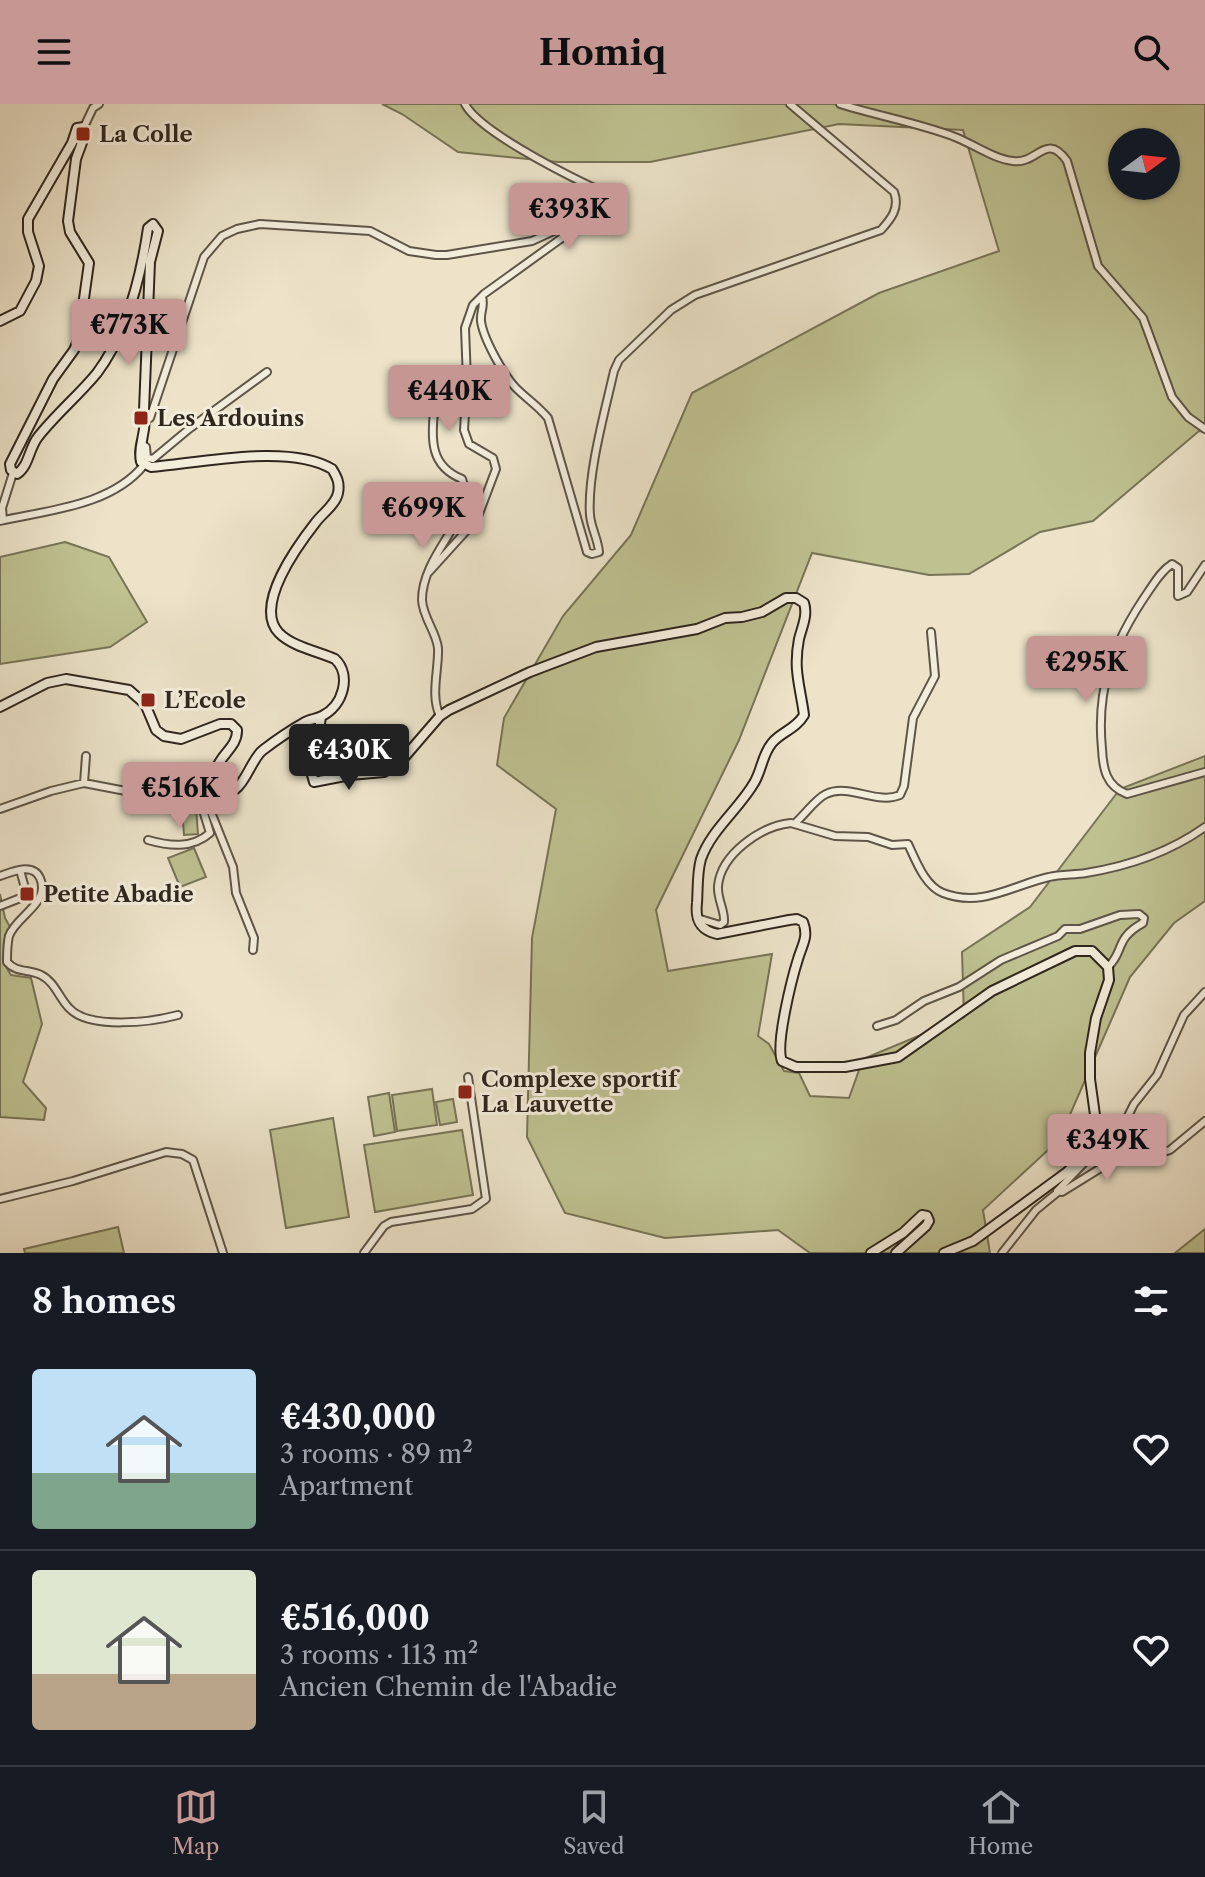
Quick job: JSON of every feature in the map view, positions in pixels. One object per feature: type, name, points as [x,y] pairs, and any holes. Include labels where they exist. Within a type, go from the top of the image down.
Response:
[{"type":"street","points":[[429,572],[477,519],[496,469],[493,458],[469,444],[464,430],[467,380],[465,328],[473,305],[573,230],[612,212],[615,200],[612,194],[585,184],[500,137],[471,114],[465,104]]},
{"type":"street","points":[[482,297],[484,332],[514,386],[548,418],[587,552],[599,552],[590,519],[590,502],[599,441],[619,360],[671,310],[695,295],[881,230],[892,219],[897,199],[894,192],[790,104]]},
{"type":"street","points":[[840,104],[953,136],[1012,162],[1023,161],[1047,149],[1055,148],[1061,153],[1067,161],[1098,266],[1143,318],[1172,397],[1188,417],[1205,429]]},
{"type":"street","points":[[95,105],[84,127],[86,132],[76,159],[68,221],[70,232],[89,263],[78,341],[53,379],[10,464],[13,473],[1,520],[68,506],[115,490],[144,465]]},
{"type":"street","points":[[0,321],[20,311],[36,281],[39,266],[28,232],[28,219],[77,128],[84,127]]},
{"type":"street","points":[[146,419],[150,418],[204,257],[222,236],[237,229],[260,224],[370,231],[409,251],[447,255],[532,241],[613,204]]},
{"type":"street","points":[[13,473],[22,471],[34,440],[95,375],[116,343],[136,286],[148,228],[153,224],[158,231],[150,262],[144,398],[146,419],[140,453],[144,465]]},
{"type":"street","points":[[142,444],[146,447],[147,458],[153,459],[267,372]]},
{"type":"street","points":[[435,393],[437,461],[446,471],[462,479],[468,498],[424,585],[422,606],[438,647],[436,706],[440,716]]},
{"type":"street","points":[[144,465],[183,465],[257,455],[311,461],[332,469],[339,486],[336,499],[315,524],[291,562],[274,592],[270,610],[273,625],[290,642],[335,659],[344,671],[340,695],[321,717],[312,775],[314,782],[384,772],[402,760],[440,716],[530,672],[585,651],[697,629],[716,620],[753,615],[786,598],[796,598],[804,603],[806,611],[797,649],[795,676],[804,715],[792,729],[772,742],[753,785],[726,818],[701,859],[697,918],[706,932],[717,934],[789,920],[803,922],[806,937],[797,960],[779,1044],[782,1061],[796,1067],[845,1067],[898,1057],[992,991],[1075,951],[1092,951],[1108,967],[1109,980],[1096,1018],[1090,1053],[1095,1115],[1091,1150],[973,1241],[944,1253]]},
{"type":"street","points":[[1205,565],[1187,592],[1178,596],[1178,568],[1172,564],[1141,602],[1115,646],[1099,717],[1103,764],[1107,779],[1118,790],[1127,794],[1205,772]]},
{"type":"street","points":[[794,824],[823,795],[835,791],[885,798],[900,795],[904,786],[913,718],[935,676],[931,632]]},
{"type":"street","points":[[0,707],[47,683],[66,679],[129,690],[145,704],[156,730],[164,736],[181,739],[220,724],[231,724],[238,735],[216,767],[215,783],[230,792],[240,788],[250,765],[261,751],[309,720],[321,717]]},
{"type":"street","points":[[84,783],[86,756]]},
{"type":"street","points":[[0,809],[84,783],[206,807]]},
{"type":"street","points":[[148,840],[170,846],[204,838],[210,833],[206,807],[220,788]]},
{"type":"street","points":[[206,807],[233,867],[236,893],[254,938],[253,950]]},
{"type":"street","points":[[697,918],[720,925],[724,922],[718,884],[724,867],[735,852],[752,838],[784,824],[835,836],[868,837],[892,845],[908,844],[921,871],[942,893],[973,900],[1053,875],[1086,873],[1158,855],[1205,827]]},
{"type":"street","points":[[0,876],[29,869],[36,872],[41,880],[39,899],[9,935],[7,962],[11,967],[40,974],[69,1009],[80,1017],[144,1022],[178,1015]]},
{"type":"street","points":[[0,906],[23,897],[25,888],[20,870]]},
{"type":"street","points":[[877,1026],[896,1020],[924,1001],[959,987],[1001,960],[1058,936],[1065,929],[1080,929],[1120,915],[1139,914],[1144,918],[1143,923],[1127,934],[1120,943],[1115,961],[1108,967]]},
{"type":"street","points":[[1117,1158],[1118,1136],[1134,1104],[1157,1075],[1184,1015],[1205,992]]},
{"type":"street","points":[[364,1253],[384,1226],[391,1222],[472,1209],[486,1199],[468,1077]]},
{"type":"street","points":[[1002,1253],[1036,1210],[1058,1192],[1117,1158],[1160,1155],[1205,1121]]},
{"type":"street","points":[[0,1199],[73,1181],[166,1152],[182,1154],[193,1160],[223,1253]]},
{"type":"street","points":[[1058,1192],[1057,1189],[1083,1164],[1081,1160]]},
{"type":"street","points":[[871,1253],[903,1233],[922,1215],[927,1216],[929,1221],[926,1226],[896,1253]]},
{"type":"green space","points":[[382,104],[1205,104],[1205,432],[1199,431],[1093,521],[1040,532],[969,574],[929,575],[812,553],[739,740],[656,910],[668,971],[772,954],[758,1036],[769,1044],[784,1071],[799,1073],[810,1096],[849,1098],[863,1059],[964,1017],[962,952],[1030,907],[1120,789],[1205,756],[1205,901],[1174,923],[1130,977],[1059,1140],[983,1210],[990,1253],[810,1253],[778,1230],[665,1238],[565,1213],[527,1137],[532,938],[556,809],[497,765],[504,718],[563,616],[631,535],[692,393],[879,293],[999,251],[963,130],[839,124],[650,162],[558,162],[458,152]]},
{"type":"green space","points":[[65,542],[109,557],[147,622],[110,647],[0,664],[0,557]]},
{"type":"green space","points":[[196,808],[198,834],[184,835],[182,809]]},
{"type":"green space","points":[[194,848],[206,877],[180,887],[168,858]]},
{"type":"green space","points":[[0,894],[10,927],[5,946],[6,964],[11,975],[31,978],[42,1024],[23,1082],[46,1108],[44,1120],[0,1117]]},
{"type":"green space","points":[[432,1089],[437,1125],[397,1131],[392,1095]]},
{"type":"green space","points":[[389,1093],[395,1132],[374,1136],[368,1097]]},
{"type":"green space","points":[[453,1099],[457,1122],[440,1125],[436,1102]]},
{"type":"green space","points":[[333,1118],[349,1217],[286,1228],[270,1130]]},
{"type":"green space","points":[[462,1130],[473,1195],[375,1212],[364,1145]]},
{"type":"green space","points":[[118,1227],[124,1253],[25,1253],[24,1249]]},
{"type":"green space","points":[[1205,1229],[1205,1253],[1175,1253]]},
{"type":"place","name":"La Colle","points":[[83,134]]},
{"type":"place","name":"Les Ardouins","points":[[141,418]]},
{"type":"place","name":"L’Ecole","points":[[148,700]]},
{"type":"place","name":"Petite Abadie","points":[[27,894]]},
{"type":"place","name":"Complexe sportif La Lauvette","points":[[465,1092]]}]
